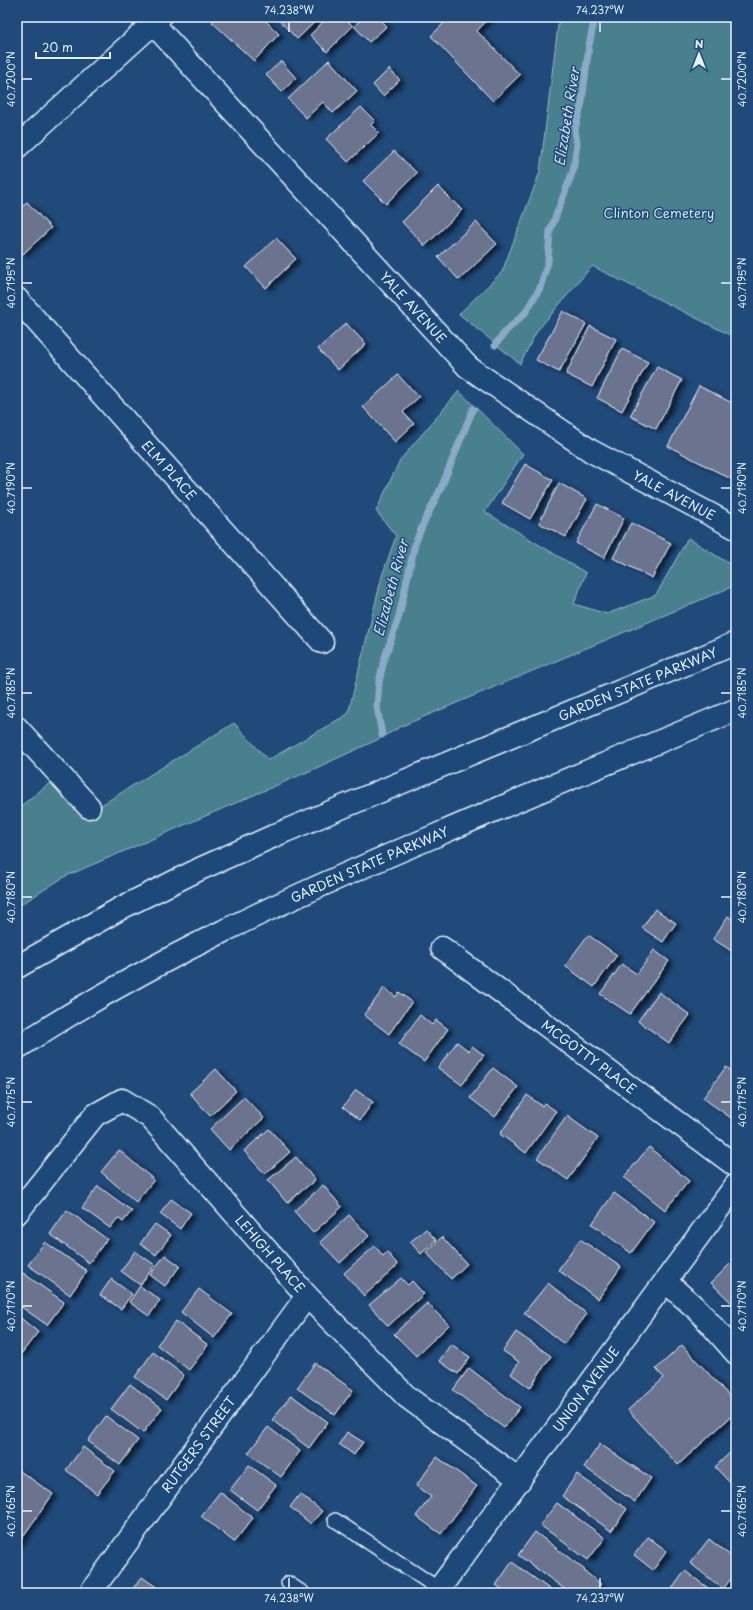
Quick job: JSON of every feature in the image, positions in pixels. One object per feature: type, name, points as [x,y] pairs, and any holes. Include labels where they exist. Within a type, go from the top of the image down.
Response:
[{"type":"main road","points":[[17,147],[154,19]]},
{"type":"main road","name":"YALE AVENUE","points":[[154,19],[468,367],[592,451],[736,528]]},
{"type":"main road","name":"ELM PLACE","points":[[17,299],[322,642]]},
{"type":"main road","name":"GARDEN STATE PARKWAY","points":[[17,967],[123,907],[202,868],[286,831],[736,643]]},
{"type":"main road","name":"GARDEN STATE PARKWAY","points":[[17,1048],[109,991],[187,949],[267,909],[413,845],[736,710]]},
{"type":"main road","points":[[17,728],[89,807]]},
{"type":"main road","name":"MCGOTTY PLACE","points":[[442,948],[736,1166]]},
{"type":"main road","name":"LEHIGH PLACE","points":[[17,1213],[95,1115],[122,1100],[150,1117],[307,1296],[407,1397],[520,1480]]},
{"type":"main road","name":"UNION AVENUE","points":[[438,1591],[736,1185]]},
{"type":"main road","points":[[666,1282],[699,1312],[736,1353]]},
{"type":"main road","name":"RUTGERS STREET","points":[[90,1593],[307,1296]]},
{"type":"lane","points":[[335,1520],[438,1591]]},
{"type":"lane","points":[[288,1583],[303,1593]]},
{"type":"green space","name":"Clinton Cemetery","points":[[559,17],[736,17],[736,338],[592,266],[537,331],[520,364],[459,314],[502,272],[540,172]]},
{"type":"green space","points":[[459,391],[523,454],[485,512],[586,573],[574,604],[607,614],[656,595],[688,538],[736,568],[736,585],[402,726],[381,738],[312,770],[64,877],[17,907],[17,809],[61,774],[90,812],[234,723],[268,760],[348,714],[382,576],[396,536],[376,511],[400,460]]},
{"type":"building","points":[[217,17],[262,17],[279,34],[254,61],[212,22]]},
{"type":"building","points":[[276,17],[312,17],[316,21],[297,39]]},
{"type":"building","points":[[328,17],[344,17],[353,26],[327,52],[310,35]]},
{"type":"building","points":[[364,17],[378,17],[387,26],[369,42],[354,26]]},
{"type":"building","points":[[450,17],[490,17],[477,31],[520,75],[493,101],[431,36]]},
{"type":"building","points":[[329,60],[357,91],[333,113],[323,102],[306,118],[288,99]]},
{"type":"building","points":[[281,61],[296,78],[282,92],[266,75]]},
{"type":"building","points":[[389,69],[400,80],[383,96],[373,85]]},
{"type":"building","points":[[361,107],[375,121],[371,125],[379,133],[348,162],[326,139]]},
{"type":"building","points":[[394,151],[417,173],[386,204],[363,181]]},
{"type":"building","points":[[438,186],[462,210],[425,246],[402,222]]},
{"type":"building","points":[[27,202],[51,228],[23,254],[17,248],[17,211]]},
{"type":"building","points":[[476,222],[497,244],[459,280],[438,257]]},
{"type":"building","points":[[276,238],[296,259],[266,288],[246,267]]},
{"type":"building","points":[[563,311],[586,324],[559,372],[536,360]]},
{"type":"building","points":[[346,323],[366,344],[338,370],[318,349]]},
{"type":"building","points":[[590,326],[616,339],[592,387],[566,374]]},
{"type":"building","points":[[622,349],[648,362],[622,411],[597,398]]},
{"type":"building","points":[[657,367],[682,380],[656,429],[630,416]]},
{"type":"building","points":[[398,375],[419,397],[403,412],[414,424],[395,442],[363,407]]},
{"type":"building","points":[[699,386],[736,405],[736,470],[731,479],[668,446]]},
{"type":"building","points":[[525,464],[553,480],[530,519],[502,503]]},
{"type":"building","points":[[559,483],[587,499],[566,537],[539,523]]},
{"type":"building","points":[[597,504],[624,518],[604,558],[576,543]]},
{"type":"building","points":[[631,523],[671,543],[652,578],[613,558]]},
{"type":"building","points":[[655,909],[676,923],[663,942],[642,928]]},
{"type":"building","points":[[728,916],[736,922],[736,948],[733,952],[713,939]]},
{"type":"building","points":[[588,935],[617,955],[594,987],[565,966]]},
{"type":"building","points":[[654,950],[669,961],[630,1014],[600,994],[622,964],[637,974]]},
{"type":"building","points":[[384,988],[396,997],[399,992],[412,1002],[389,1034],[364,1015]]},
{"type":"building","points":[[659,992],[690,1015],[669,1043],[638,1021]]},
{"type":"building","points":[[420,1015],[432,1025],[436,1020],[448,1029],[424,1062],[399,1044]]},
{"type":"building","points":[[457,1042],[469,1051],[472,1046],[484,1055],[462,1085],[438,1068]]},
{"type":"building","points":[[726,1067],[736,1074],[736,1112],[731,1118],[703,1098]]},
{"type":"building","points":[[493,1068],[518,1087],[495,1117],[470,1098]]},
{"type":"building","points":[[216,1069],[236,1091],[210,1116],[190,1093]]},
{"type":"building","points":[[356,1090],[373,1102],[360,1120],[343,1107]]},
{"type":"building","points":[[527,1095],[542,1106],[544,1103],[556,1111],[526,1153],[500,1134]]},
{"type":"building","points":[[244,1097],[264,1118],[229,1150],[210,1129]]},
{"type":"building","points":[[567,1116],[598,1138],[568,1180],[537,1158]]},
{"type":"building","points":[[269,1129],[290,1152],[265,1174],[244,1151]]},
{"type":"building","points":[[649,1147],[689,1181],[665,1210],[624,1177]]},
{"type":"building","points":[[119,1150],[154,1180],[136,1202],[101,1172]]},
{"type":"building","points":[[296,1157],[315,1180],[287,1203],[268,1180]]},
{"type":"building","points":[[323,1185],[342,1207],[313,1233],[294,1211]]},
{"type":"building","points":[[98,1186],[132,1211],[123,1222],[118,1218],[110,1228],[82,1208]]},
{"type":"building","points":[[614,1193],[654,1222],[631,1253],[592,1224]]},
{"type":"building","points":[[171,1199],[191,1213],[180,1229],[160,1214]]},
{"type":"building","points":[[67,1210],[107,1239],[89,1263],[50,1234]]},
{"type":"building","points":[[349,1215],[369,1236],[340,1263],[320,1242]]},
{"type":"building","points":[[155,1224],[171,1235],[156,1255],[140,1244]]},
{"type":"building","points":[[426,1229],[436,1240],[421,1254],[410,1242]]},
{"type":"building","points":[[442,1237],[467,1264],[451,1279],[426,1252]]},
{"type":"building","points":[[580,1239],[621,1267],[598,1299],[558,1270]]},
{"type":"building","points":[[45,1242],[87,1271],[70,1295],[28,1265]]},
{"type":"building","points":[[375,1246],[383,1256],[387,1252],[398,1265],[364,1296],[344,1273]]},
{"type":"building","points":[[135,1251],[155,1265],[140,1285],[121,1271]]},
{"type":"building","points":[[165,1255],[180,1266],[165,1286],[150,1275]]},
{"type":"building","points":[[730,1264],[736,1270],[736,1307],[711,1283]]},
{"type":"building","points":[[23,1273],[64,1302],[47,1325],[17,1304],[17,1281]]},
{"type":"building","points":[[401,1278],[408,1285],[412,1281],[424,1294],[388,1326],[369,1305]]},
{"type":"building","points":[[111,1279],[132,1294],[121,1309],[100,1295]]},
{"type":"building","points":[[548,1283],[587,1314],[564,1344],[524,1313]]},
{"type":"building","points":[[140,1286],[160,1300],[149,1316],[129,1302]]},
{"type":"building","points":[[199,1289],[232,1314],[214,1338],[181,1312]]},
{"type":"building","points":[[427,1303],[449,1325],[416,1356],[394,1334]]},
{"type":"building","points":[[17,1315],[38,1332],[21,1354],[17,1351]]},
{"type":"building","points":[[176,1321],[208,1345],[189,1370],[157,1345]]},
{"type":"building","points":[[516,1332],[551,1356],[530,1388],[511,1374],[519,1362],[503,1351]]},
{"type":"building","points":[[451,1344],[470,1357],[458,1374],[439,1361]]},
{"type":"building","points":[[682,1345],[736,1403],[736,1412],[678,1465],[628,1410],[664,1378],[656,1369]]},
{"type":"building","points":[[153,1352],[184,1375],[166,1400],[135,1377]]},
{"type":"building","points":[[315,1363],[353,1390],[335,1415],[297,1388]]},
{"type":"building","points":[[469,1368],[520,1407],[504,1428],[453,1390]]},
{"type":"building","points":[[130,1384],[162,1408],[143,1433],[111,1409]]},
{"type":"building","points":[[291,1395],[328,1422],[309,1448],[272,1420]]},
{"type":"building","points":[[106,1416],[138,1440],[120,1465],[88,1441]]},
{"type":"building","points":[[268,1427],[300,1451],[281,1477],[248,1453]]},
{"type":"building","points":[[347,1432],[363,1442],[354,1455],[339,1444]]},
{"type":"building","points":[[600,1444],[651,1478],[635,1502],[584,1467]]},
{"type":"building","points":[[83,1447],[115,1471],[97,1494],[66,1470]]},
{"type":"building","points":[[736,1447],[736,1485],[734,1487],[715,1467]]},
{"type":"building","points":[[437,1457],[477,1486],[441,1534],[416,1516],[431,1497],[416,1486]]},
{"type":"building","points":[[249,1465],[276,1485],[257,1510],[230,1490]]},
{"type":"building","points":[[17,1469],[53,1494],[17,1545]]},
{"type":"building","points":[[577,1474],[627,1509],[611,1531],[562,1496]]},
{"type":"building","points":[[220,1492],[253,1518],[234,1542],[201,1516]]},
{"type":"building","points":[[300,1494],[322,1511],[311,1524],[290,1507]]},
{"type":"building","points":[[557,1503],[605,1538],[588,1560],[540,1525]]},
{"type":"building","points":[[535,1532],[601,1584],[594,1593],[570,1593],[518,1555]]},
{"type":"building","points":[[648,1537],[667,1551],[653,1570],[634,1555]]},
{"type":"building","points":[[709,1539],[736,1560],[736,1573],[723,1589],[690,1563]]},
{"type":"building","points":[[512,1562],[555,1593],[507,1593],[496,1585]]},
{"type":"building","points":[[685,1571],[715,1593],[669,1593]]},
{"type":"building","points":[[142,1577],[165,1593],[129,1593]]},
{"type":"waterway","name":"Elizabeth River","points":[[495,345],[506,331],[525,313],[540,288],[548,262],[550,231],[573,171],[577,144],[575,129],[582,102],[589,45],[595,17]]},
{"type":"waterway","name":"Elizabeth River","points":[[382,735],[377,707],[379,682],[384,660],[399,616],[415,544],[441,488],[473,409]]}]
